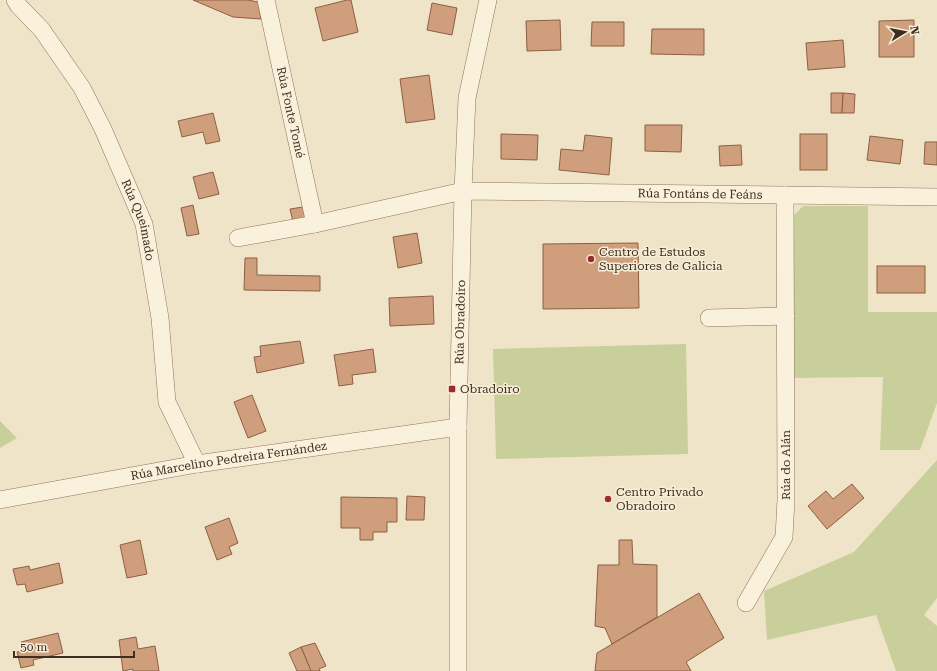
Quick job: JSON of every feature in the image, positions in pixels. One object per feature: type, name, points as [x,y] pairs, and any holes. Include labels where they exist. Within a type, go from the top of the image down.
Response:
[{"type":"street","name":"Rúa Queimado","points":[[16,0],[18,5],[42,30],[82,88],[103,129],[144,224],[160,318],[168,402],[197,464]]},
{"type":"street","name":"Rúa Fonte Tomé","points":[[266,0],[315,224]]},
{"type":"street","name":"Rúa Obradoiro","points":[[458,671],[458,427],[463,191],[467,98],[488,0]]},
{"type":"street","points":[[238,238],[315,224],[463,191]]},
{"type":"street","name":"Rúa Fontáns de Feáns","points":[[463,191],[937,196]]},
{"type":"street","name":"Rúa do Alán","points":[[746,603],[784,537],[786,500],[785,195]]},
{"type":"street","points":[[709,318],[786,316]]},
{"type":"street","name":"Rúa Marcelino Pedreira Fernández","points":[[0,500],[197,464],[458,427]]},
{"type":"green space","points":[[803,206],[868,206],[868,312],[937,312],[937,403],[920,450],[880,450],[883,377],[792,378],[794,215]]},
{"type":"green space","points":[[686,344],[688,454],[496,459],[493,349]]},
{"type":"green space","points":[[0,421],[17,438],[0,448]]},
{"type":"green space","points":[[937,460],[937,598],[924,615],[937,626],[937,671],[896,671],[876,615],[767,640],[764,591],[854,552]]},
{"type":"building","points":[[193,0],[248,0],[258,2],[261,19],[233,17]]},
{"type":"building","points":[[351,0],[358,32],[323,41],[315,8]]},
{"type":"building","points":[[432,3],[457,8],[452,35],[427,30]]},
{"type":"building","points":[[560,20],[561,50],[527,51],[526,21]]},
{"type":"building","points":[[914,20],[914,57],[879,57],[879,21]]},
{"type":"building","points":[[592,22],[624,22],[624,46],[591,46]]},
{"type":"building","points":[[652,29],[704,29],[704,55],[651,54]]},
{"type":"building","points":[[843,40],[845,67],[808,70],[806,43]]},
{"type":"building","points":[[429,75],[435,119],[406,123],[400,79]]},
{"type":"building","points":[[831,93],[843,93],[842,113],[831,113]]},
{"type":"building","points":[[843,93],[855,94],[854,113],[842,113]]},
{"type":"building","points":[[213,113],[220,141],[206,144],[203,132],[182,137],[178,121]]},
{"type":"building","points":[[645,125],[682,125],[681,152],[645,151]]},
{"type":"building","points":[[501,134],[538,135],[537,160],[501,159]]},
{"type":"building","points":[[800,134],[827,134],[827,170],[800,170]]},
{"type":"building","points":[[585,135],[612,138],[609,175],[559,170],[561,149],[583,151]]},
{"type":"building","points":[[870,136],[903,140],[900,164],[867,160]]},
{"type":"building","points":[[925,142],[937,142],[937,165],[924,164]]},
{"type":"building","points":[[741,145],[742,165],[720,166],[719,146]]},
{"type":"building","points":[[213,172],[219,194],[199,199],[193,177]]},
{"type":"building","points":[[193,205],[199,234],[187,236],[181,208]]},
{"type":"building","points":[[303,207],[306,220],[293,222],[290,209]]},
{"type":"building","points":[[417,233],[422,263],[398,268],[393,237]]},
{"type":"building","points":[[638,243],[639,308],[543,309],[543,244]]},
{"type":"building","points":[[245,258],[257,258],[257,275],[320,276],[320,291],[244,290]]},
{"type":"building","points":[[877,266],[925,266],[925,293],[877,293]]},
{"type":"building","points":[[433,296],[434,324],[390,326],[389,298]]},
{"type":"building","points":[[300,341],[304,363],[257,373],[254,357],[261,356],[260,346]]},
{"type":"building","points":[[373,349],[376,372],[352,375],[353,384],[339,386],[334,355]]},
{"type":"building","points":[[252,395],[266,431],[248,438],[234,402]]},
{"type":"building","points":[[852,484],[864,498],[827,529],[808,506],[826,491],[833,499]]},
{"type":"building","points":[[407,496],[425,497],[424,520],[406,520]]},
{"type":"building","points":[[341,497],[397,498],[397,522],[387,522],[387,532],[373,532],[373,540],[360,540],[360,528],[341,528]]},
{"type":"building","points":[[229,518],[238,543],[229,547],[232,554],[217,560],[205,527]]},
{"type":"building","points":[[140,540],[147,574],[127,578],[120,545]]},
{"type":"building","points":[[619,540],[632,540],[633,564],[657,565],[657,617],[612,644],[605,628],[595,626],[598,565],[619,565]]},
{"type":"building","points":[[59,563],[63,583],[27,592],[25,584],[17,585],[13,569],[29,566],[30,570]]},
{"type":"building","points":[[699,593],[724,638],[686,662],[691,671],[595,671],[597,653]]},
{"type":"building","points":[[58,633],[63,653],[33,660],[34,665],[21,668],[17,652],[24,651],[21,642]]},
{"type":"building","points":[[136,637],[138,649],[155,646],[159,671],[133,671],[133,669],[123,671],[119,640]]},
{"type":"building","points":[[315,643],[326,666],[319,669],[320,671],[311,671],[301,647]]},
{"type":"building","points":[[301,647],[311,671],[297,671],[289,653]]},
{"type":"place","name":"Centro de Estudos Superiores de Galicia","points":[[591,259]]},
{"type":"place","name":"Obradoiro","points":[[452,389]]},
{"type":"place","name":"Centro Privado Obradoiro","points":[[608,499]]}]
